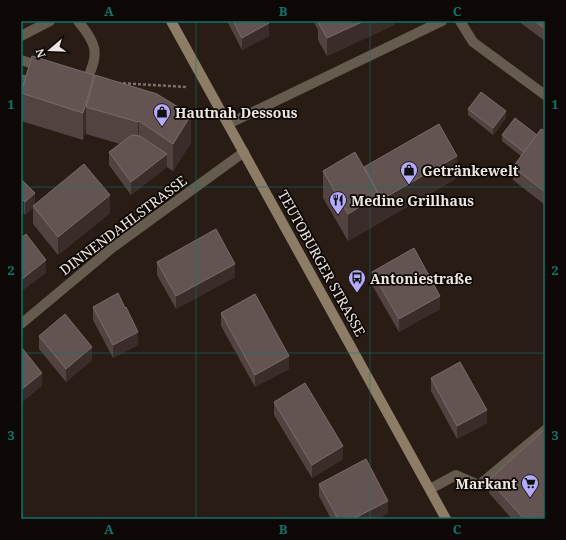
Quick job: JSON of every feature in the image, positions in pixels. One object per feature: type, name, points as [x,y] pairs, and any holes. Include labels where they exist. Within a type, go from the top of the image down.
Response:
[{"type":"main road","name":"TEUTOBURGER STRASSE","points":[[171,21],[446,519]]},
{"type":"street","points":[[21,36],[50,21]]},
{"type":"street","points":[[78,21],[92,40],[95,51],[94,67],[83,80],[109,82]]},
{"type":"street","points":[[228,124],[442,21]]},
{"type":"street","points":[[460,21],[473,42],[545,95]]},
{"type":"street","points":[[21,60],[50,70]]},
{"type":"street","name":"DINNENDAHLSTRASSE","points":[[21,324],[112,248],[244,152]]},
{"type":"street","points":[[430,489],[456,475],[479,485],[545,430]]},
{"type":"path","points":[[109,82],[207,88]]},
{"type":"building","points":[[233,21],[268,21],[269,23],[242,38]]},
{"type":"building","points":[[364,21],[327,38],[318,22]]},
{"type":"building","points":[[535,21],[545,21],[545,29]]},
{"type":"building","points":[[32,56],[94,75],[83,113],[21,93]]},
{"type":"building","points":[[21,75],[26,76],[21,92]]},
{"type":"building","points":[[95,75],[157,94],[191,115],[173,144],[139,121],[138,122],[86,107]]},
{"type":"building","points":[[481,92],[506,111],[493,128],[468,109]]},
{"type":"building","points":[[515,118],[537,135],[524,152],[502,135]]},
{"type":"building","points":[[439,124],[457,156],[379,201],[379,195],[364,167]]},
{"type":"building","points":[[541,129],[545,131],[545,192],[513,167]]},
{"type":"building","points":[[132,135],[140,136],[167,154],[131,182],[109,152]]},
{"type":"building","points":[[355,152],[379,195],[348,214],[323,171]]},
{"type":"building","points":[[84,164],[110,195],[58,237],[33,206]]},
{"type":"building","points":[[21,179],[35,193],[25,202],[24,200],[21,202]]},
{"type":"building","points":[[216,229],[235,264],[176,296],[157,262]]},
{"type":"building","points":[[26,234],[46,260],[21,280],[21,238]]},
{"type":"building","points":[[414,248],[440,296],[399,319],[372,272]]},
{"type":"building","points":[[118,293],[138,332],[113,345],[93,307]]},
{"type":"building","points":[[255,294],[289,356],[255,375],[221,313]]},
{"type":"building","points":[[65,314],[92,347],[66,369],[39,336]]},
{"type":"building","points":[[22,348],[42,373],[21,390],[21,349]]},
{"type":"building","points":[[460,362],[487,410],[457,426],[431,378]]},
{"type":"building","points":[[305,383],[343,446],[312,465],[274,402]]},
{"type":"building","points":[[545,429],[545,519],[524,519],[489,480]]},
{"type":"building","points":[[366,459],[388,501],[353,519],[338,519],[319,484]]},
{"type":"place","name":"Hautnah Dessous","points":[[162,127]]},
{"type":"place","name":"Getränkewelt","points":[[409,185]]},
{"type":"place","name":"Medine Grillhaus","points":[[338,215]]},
{"type":"place","name":"Antoniestraße","points":[[357,293]]},
{"type":"place","name":"Markant","points":[[530,498]]}]
